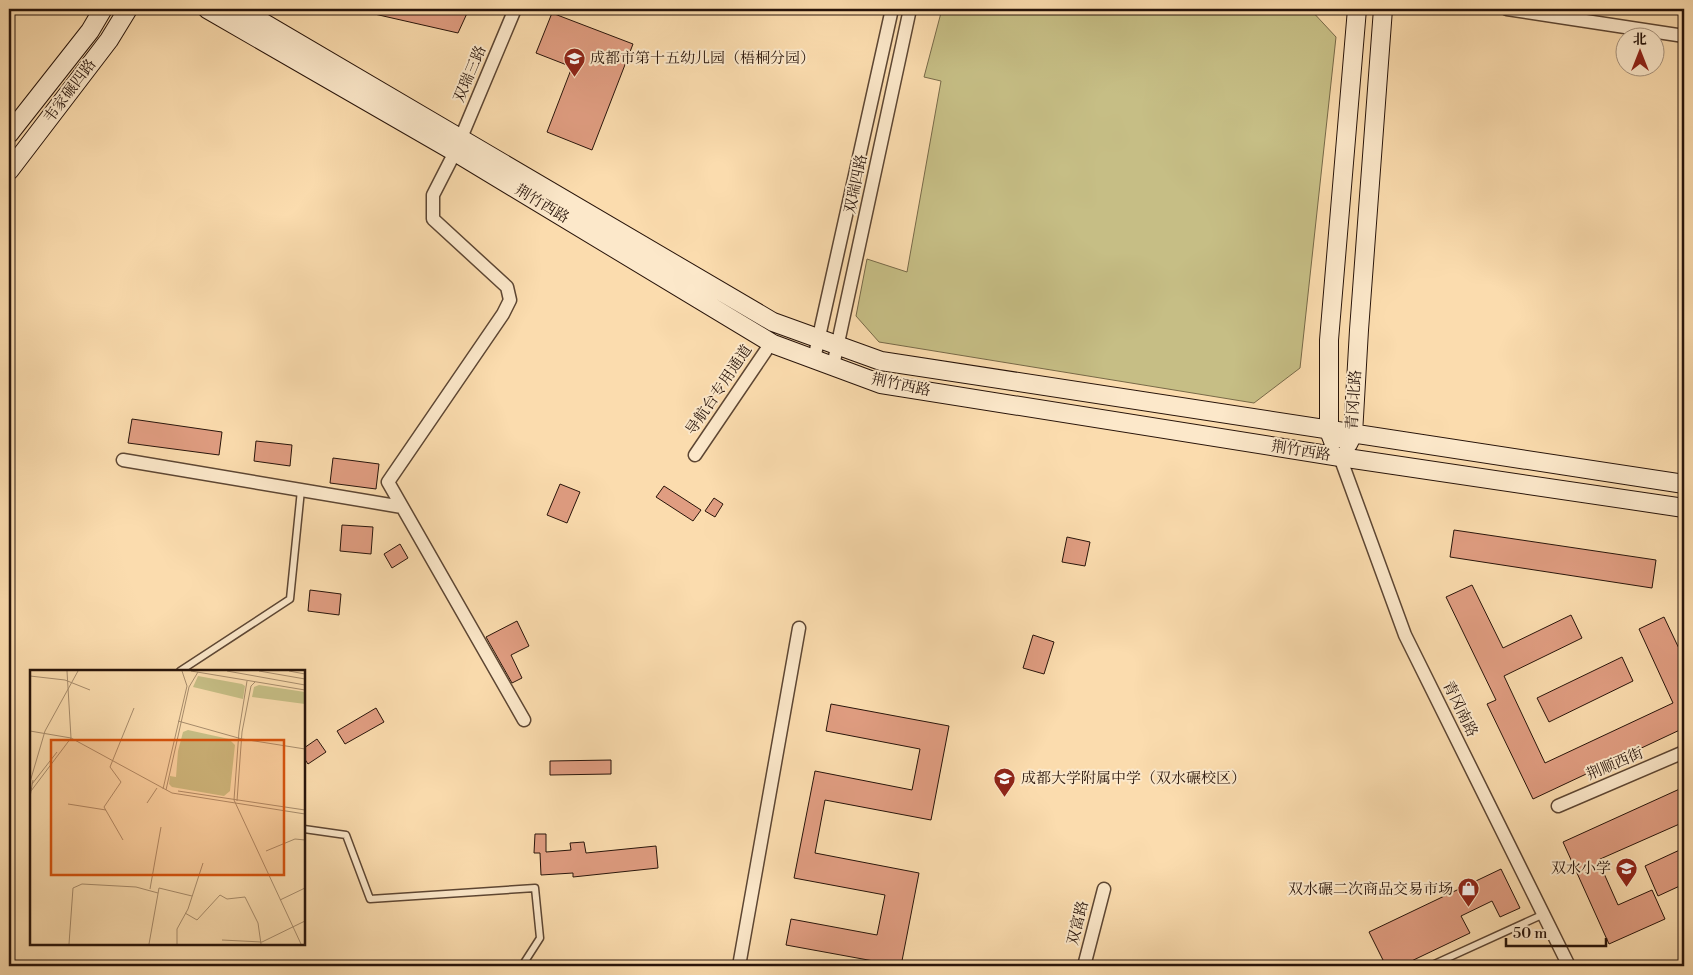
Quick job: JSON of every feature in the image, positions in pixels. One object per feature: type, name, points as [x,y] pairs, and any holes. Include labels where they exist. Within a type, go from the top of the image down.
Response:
[{"type":"main road","name":"韦家碾四路","points":[[9,134],[90,31],[103,9]]},
{"type":"main road","name":"韦家碾四路","points":[[9,171],[109,40],[128,9]]},
{"type":"main road","name":"荆竹西路","points":[[207,9],[458,145],[772,322],[881,362],[1684,484]]},
{"type":"main road","name":"荆竹西路","points":[[240,9],[771,343],[881,384],[1340,457],[1684,508]]},
{"type":"main road","name":"青冈北路","points":[[1340,457],[1329,431],[1329,340],[1357,9]]},
{"type":"main road","name":"青冈北路","points":[[1340,457],[1353,434],[1359,320],[1383,9]]},
{"type":"street","name":"双瑞三路","points":[[402,507],[388,482],[503,314],[510,300],[507,287],[433,219],[433,195],[458,145],[515,9]]},
{"type":"street","name":"双瑞四路","points":[[814,359],[892,9]]},
{"type":"street","name":"双瑞四路","points":[[833,366],[910,9]]},
{"type":"street","points":[[1507,9],[1684,36]]},
{"type":"street","name":"导航台专用通道","points":[[695,455],[771,343]]},
{"type":"street","name":"青冈南路","points":[[1340,457],[1405,635],[1569,966]]},
{"type":"street","points":[[123,460],[402,507],[524,720]]},
{"type":"street","points":[[738,966],[799,628]]},
{"type":"street","name":"荆顺西街","points":[[1558,806],[1684,752]]},
{"type":"street","name":"双富路","points":[[1084,966],[1104,888]]},
{"type":"lane","points":[[182,670],[290,599],[302,490]]},
{"type":"lane","points":[[305,829],[346,835],[370,899],[535,888],[540,938],[522,966]]},
{"type":"lane","points":[[1430,966],[1544,914]]},
{"type":"shaded area","points":[[942,9],[1310,9],[1336,37],[1300,368],[1254,403],[879,342],[856,316],[867,259],[907,272],[941,81],[924,77]]},
{"type":"building","points":[[370,9],[469,9],[458,33],[370,13]]},
{"type":"building","points":[[552,13],[633,44],[592,150],[547,132],[572,67],[536,53]]},
{"type":"building","points":[[132,419],[222,432],[219,455],[128,443]]},
{"type":"building","points":[[256,441],[292,445],[290,466],[254,461]]},
{"type":"building","points":[[333,458],[379,464],[376,489],[330,483]]},
{"type":"building","points":[[560,484],[580,492],[567,523],[547,515]]},
{"type":"building","points":[[664,486],[701,510],[693,521],[656,497]]},
{"type":"building","points":[[714,498],[723,504],[715,517],[705,511]]},
{"type":"building","points":[[342,525],[373,527],[371,554],[340,551]]},
{"type":"building","points":[[1454,530],[1656,560],[1652,588],[1450,557]]},
{"type":"building","points":[[1067,537],[1090,542],[1085,566],[1062,562]]},
{"type":"building","points":[[400,544],[408,558],[392,568],[384,554]]},
{"type":"building","points":[[1472,585],[1503,648],[1571,615],[1582,638],[1504,676],[1545,763],[1673,703],[1639,629],[1664,617],[1684,659],[1684,728],[1533,799],[1487,704],[1496,700],[1446,597]]},
{"type":"building","points":[[310,590],[341,594],[339,615],[308,611]]},
{"type":"building","points":[[517,621],[529,646],[511,655],[522,678],[512,683],[486,637]]},
{"type":"building","points":[[1033,635],[1054,642],[1044,674],[1023,668]]},
{"type":"building","points":[[1622,657],[1633,681],[1549,722],[1537,698]]},
{"type":"building","points":[[831,704],[949,726],[931,820],[825,800],[815,853],[919,873],[901,966],[786,945],[791,919],[877,935],[885,895],[794,878],[815,771],[912,790],[920,749],[826,731]]},
{"type":"building","points":[[376,708],[384,722],[345,744],[337,731]]},
{"type":"building","points":[[317,739],[326,752],[308,764],[305,760],[305,747]]},
{"type":"building","points":[[611,760],[611,774],[550,775],[550,761]]},
{"type":"building","points":[[1684,787],[1684,822],[1598,860],[1618,905],[1652,890],[1665,919],[1609,944],[1563,842]]},
{"type":"building","points":[[535,834],[546,834],[546,852],[571,850],[570,843],[584,842],[586,853],[656,846],[658,868],[573,877],[573,873],[541,875],[540,853],[534,853]]},
{"type":"building","points":[[1684,848],[1684,884],[1658,896],[1645,866]]},
{"type":"building","points":[[1501,869],[1520,908],[1500,917],[1492,901],[1461,916],[1470,933],[1401,966],[1386,966],[1369,932]]},
{"type":"place","name":"成都市第十五幼儿园（梧桐分园）","points":[[574,77]]},
{"type":"place","name":"成都大学附属中学（双水碾校区）","points":[[1005,797]]},
{"type":"place","name":"双水小学","points":[[1627,887]]},
{"type":"place","name":"双水碾二次商品交易市场","points":[[1469,908]]}]
